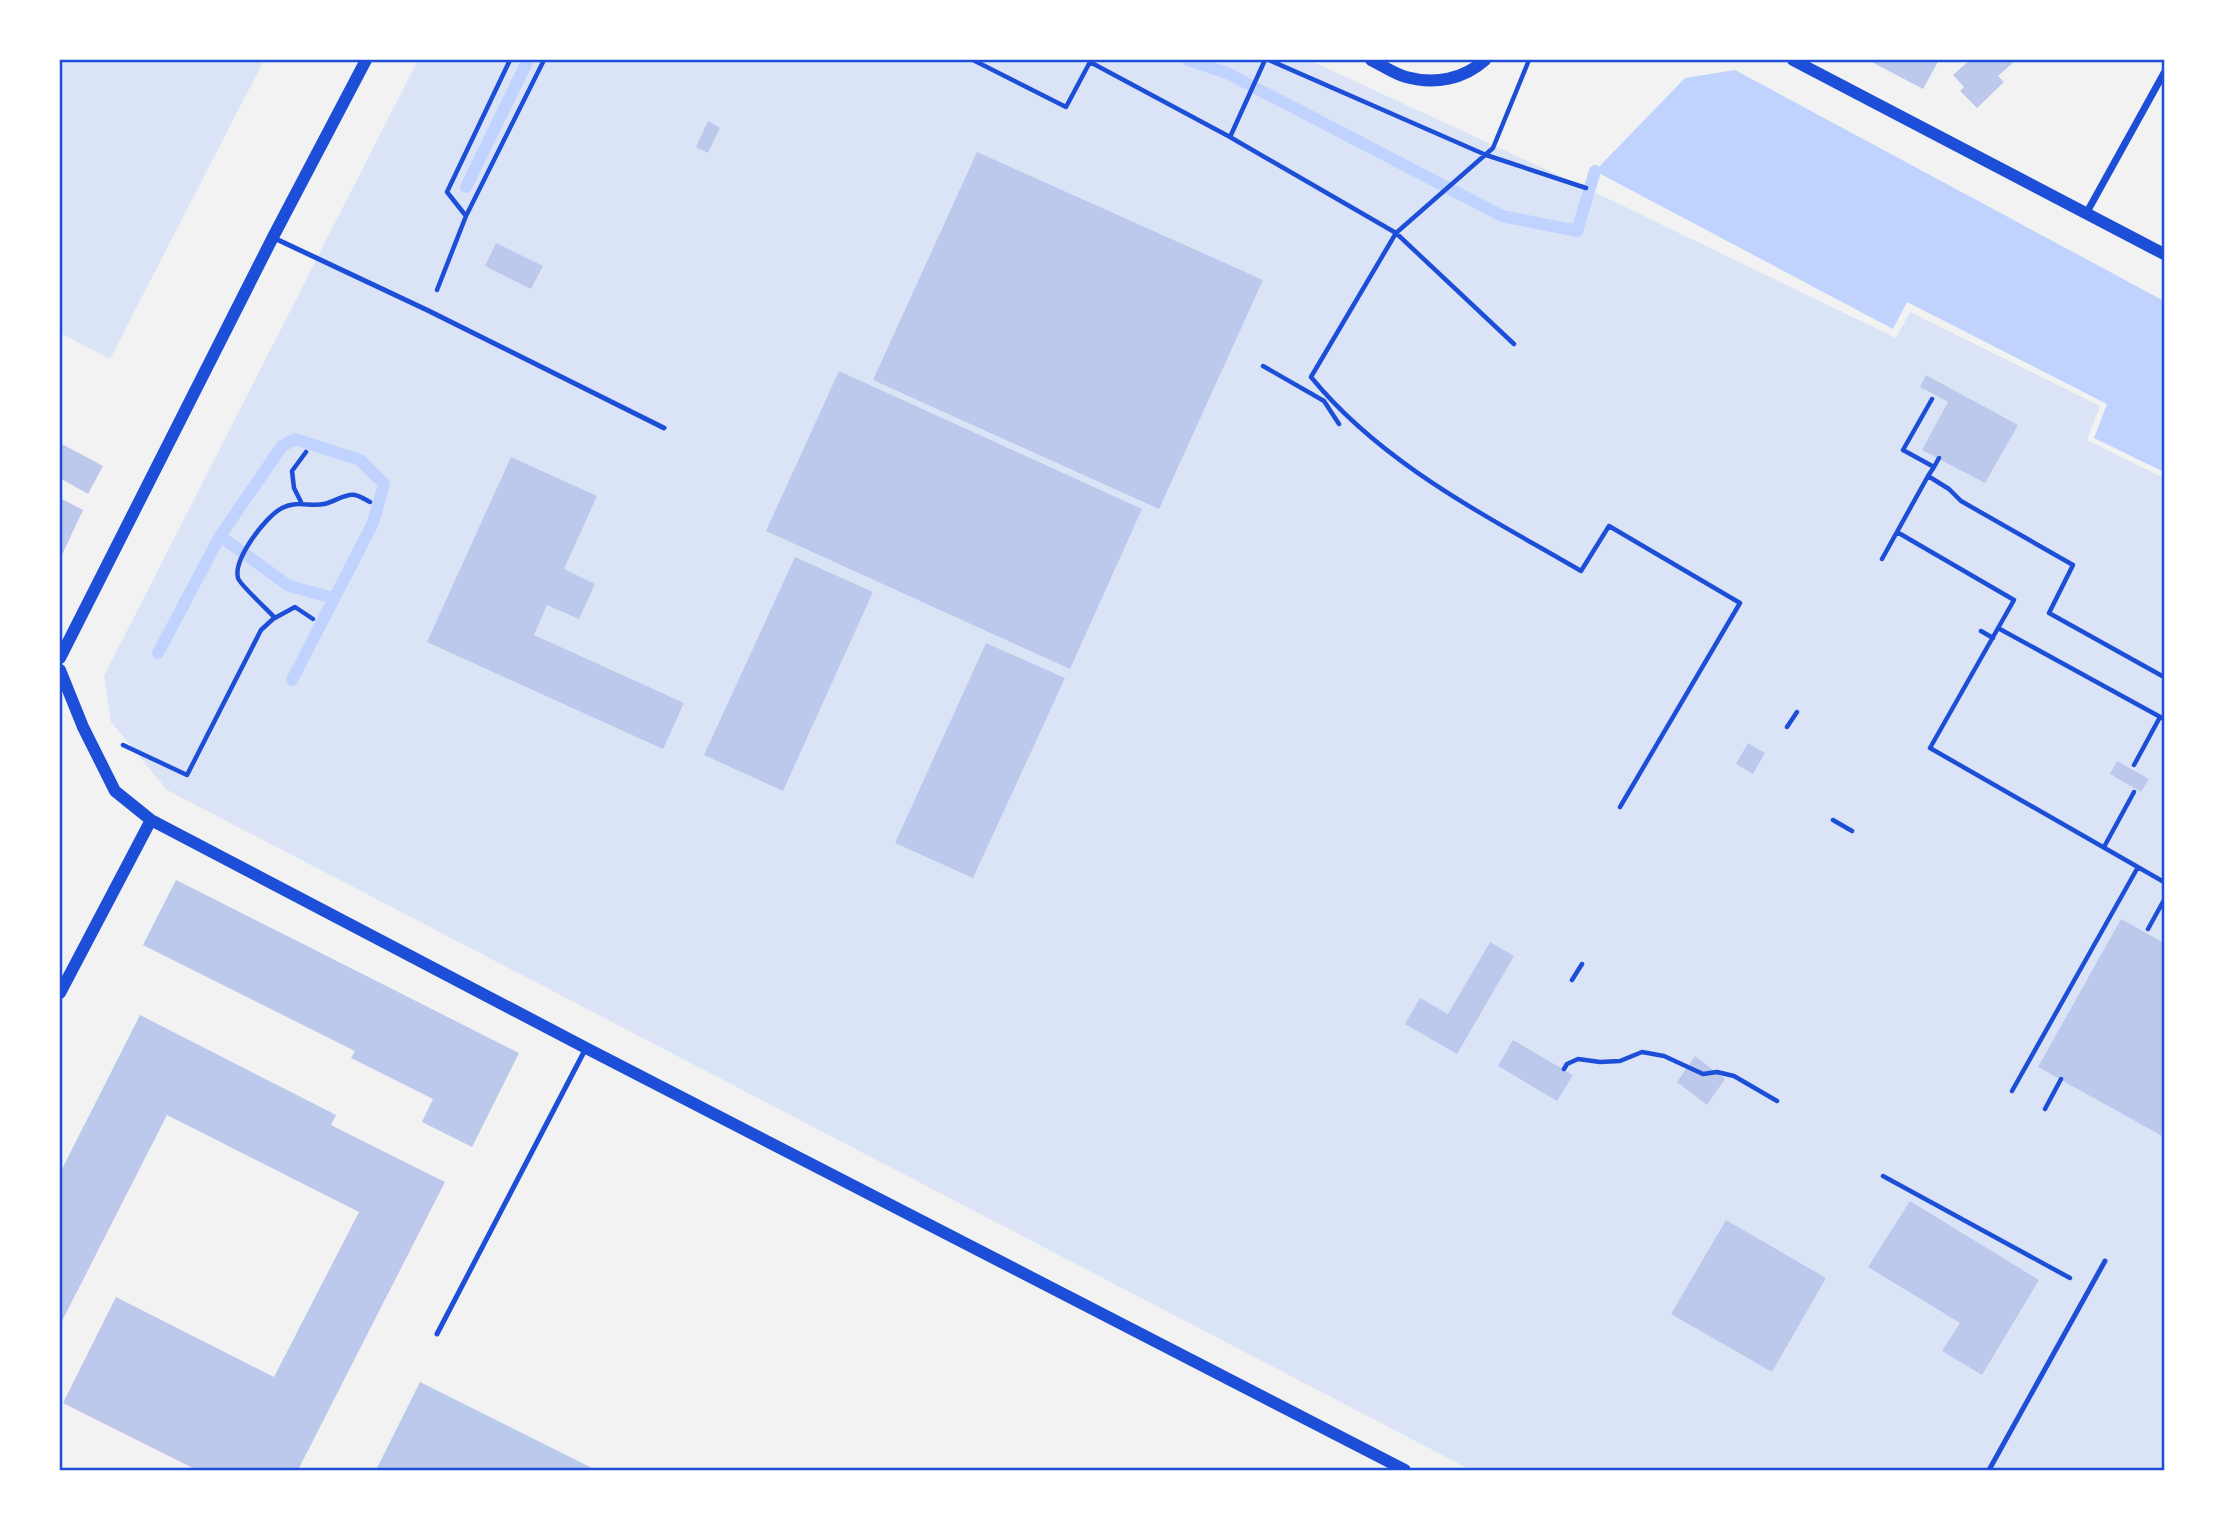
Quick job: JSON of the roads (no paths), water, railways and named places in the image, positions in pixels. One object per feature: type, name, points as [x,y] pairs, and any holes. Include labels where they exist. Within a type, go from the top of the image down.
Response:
[{"type":"street","points":[[60,658],[273,237],[366,60]]},
{"type":"street","points":[[1371,60],[1405,77],[1429,81],[1451,79],[1474,70],[1485,60]]},
{"type":"street","points":[[1793,60],[2165,254]]},
{"type":"street","points":[[2087,212],[2165,73]]},
{"type":"street","points":[[60,670],[83,727],[115,791],[150,820],[1405,1471]]},
{"type":"street","points":[[60,993],[150,820]]},
{"type":"lane","points":[[273,237],[428,310],[664,428]]},
{"type":"lane","points":[[438,1334],[586,1048]]},
{"type":"lane","points":[[1989,1471],[2105,1261]]},
{"type":"water","points":[[1735,70],[2164,301],[2164,472],[2094,438],[2107,404],[1907,302],[1893,329],[1595,171],[1685,78]]},
{"type":"waterway","points":[[466,187],[528,60]]},
{"type":"waterway","points":[[1188,60],[1227,73],[1502,216],[1577,231],[1595,171]]},
{"type":"waterway","points":[[158,653],[220,536],[282,446],[295,439],[360,460],[384,484],[373,523],[292,680]]},
{"type":"waterway","points":[[220,536],[289,586],[334,598]]}]
